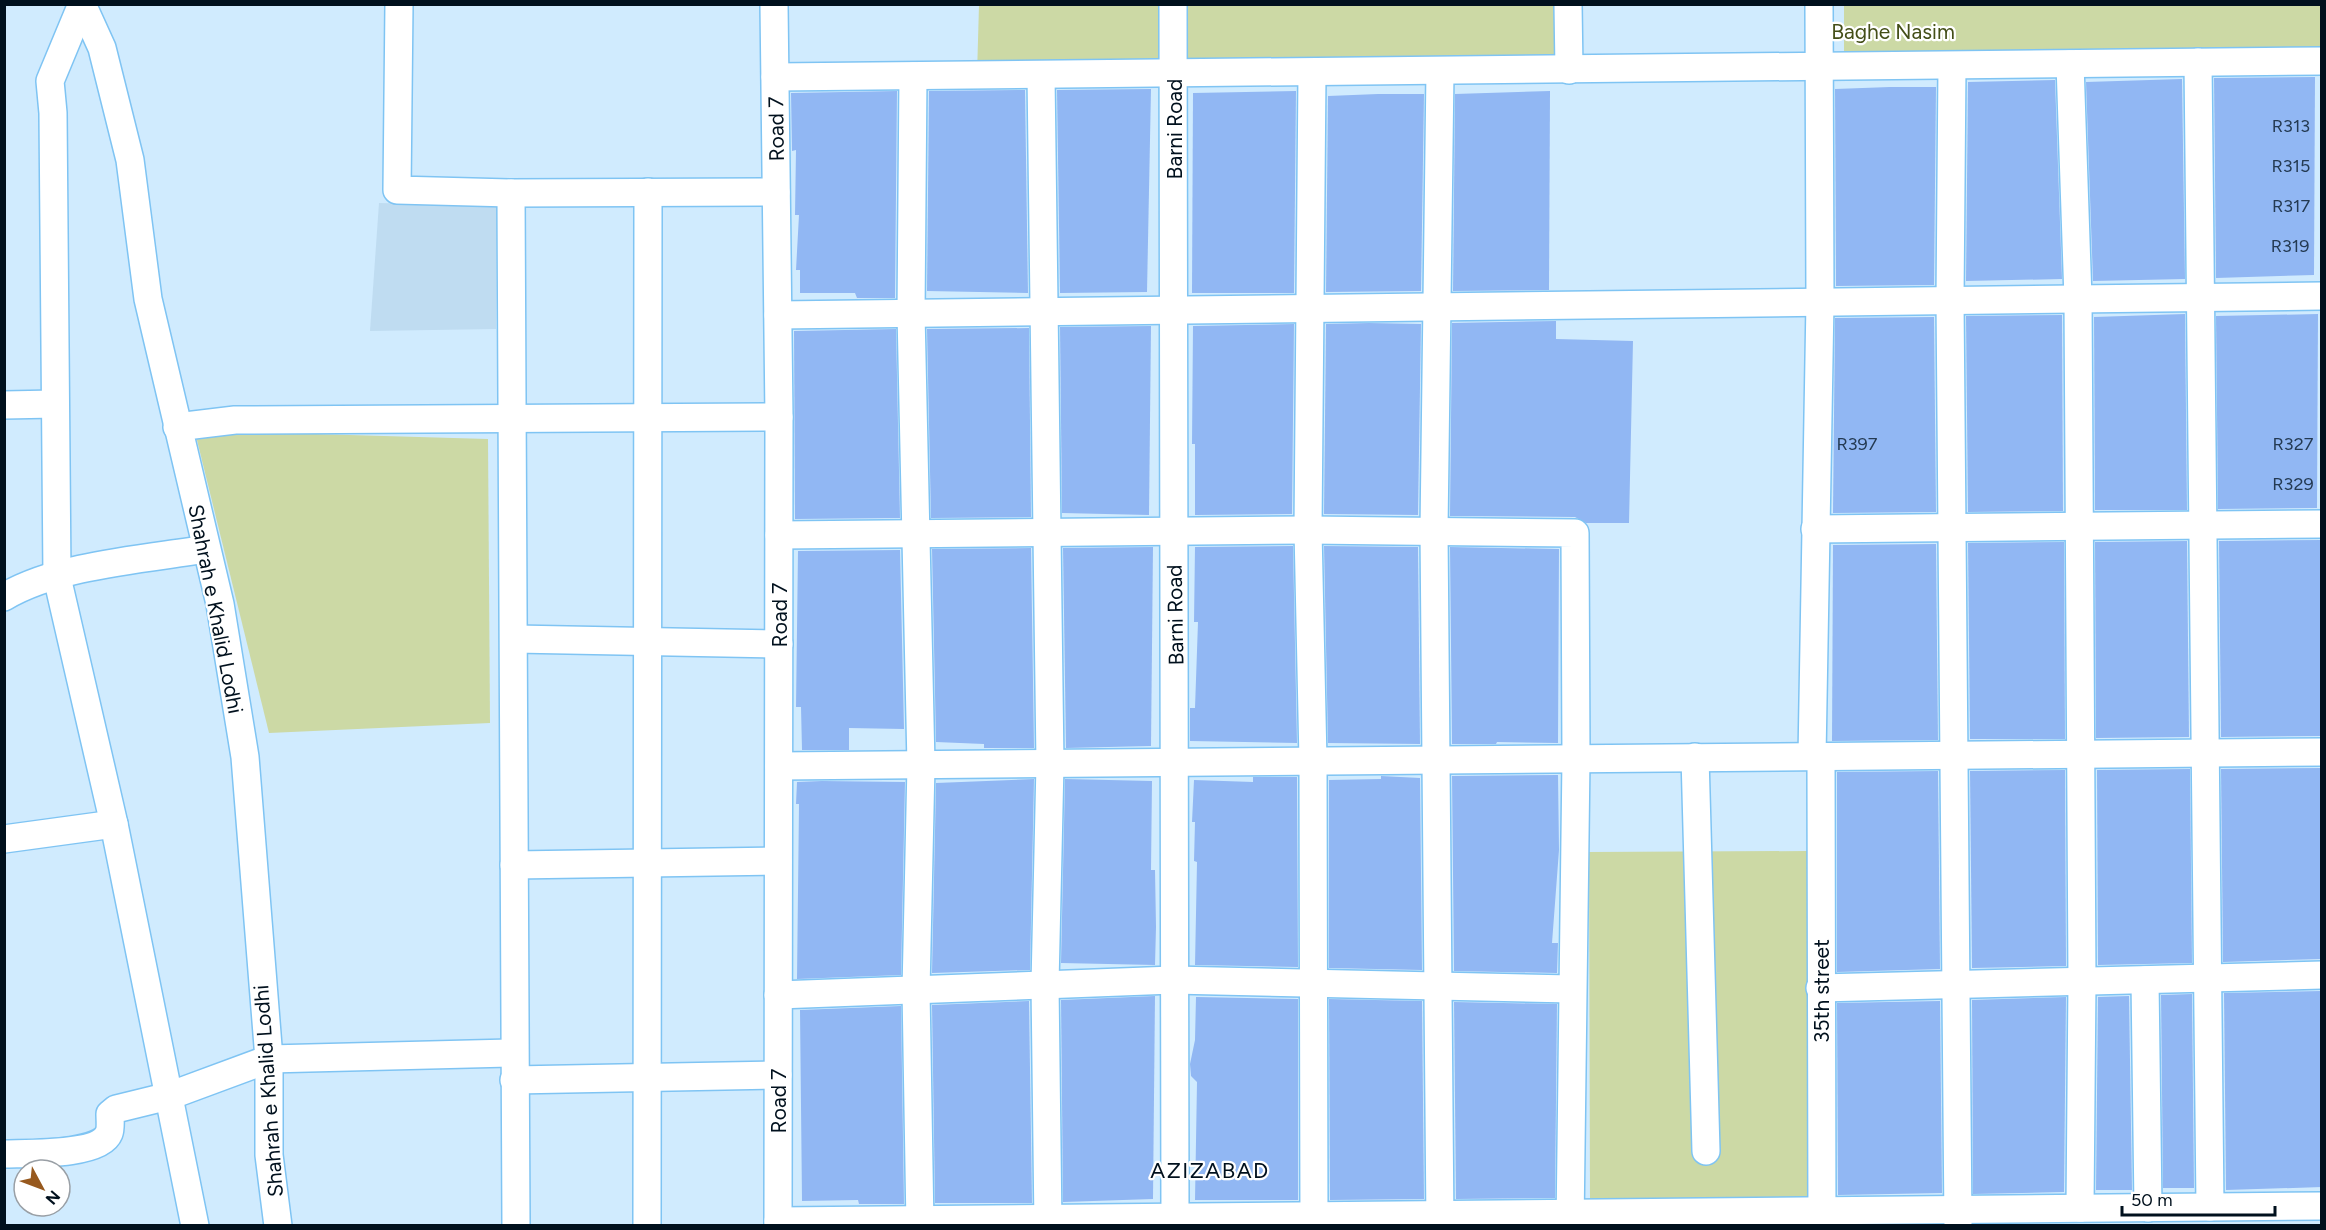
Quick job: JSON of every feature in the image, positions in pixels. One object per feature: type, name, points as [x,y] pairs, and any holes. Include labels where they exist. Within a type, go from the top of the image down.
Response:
[{"type":"street","points":[[82,4],[50,81],[53,113],[57,577],[114,824],[195,1226]]},
{"type":"street","name":"Shahrah e Khalid Lodhi","points":[[82,4],[102,48],[130,160],[148,299],[220,604],[245,757],[269,1059],[269,1155],[278,1226]]},
{"type":"street","points":[[399,4],[397,190],[512,193],[776,192]]},
{"type":"street","name":"Road 7","points":[[774,4],[779,417],[778,1223]]},
{"type":"street","name":"Barni Road","points":[[1173,4],[1175,1221]]},
{"type":"street","points":[[1568,4],[1569,70]]},
{"type":"street","name":"35th street","points":[[1820,4],[1820,302],[1815,529],[1822,1218]]},
{"type":"street","points":[[775,77],[2322,61]]},
{"type":"street","points":[[2198,62],[2210,1207]]},
{"type":"street","points":[[2070,64],[2078,299],[2079,754],[2087,1214]]},
{"type":"street","points":[[1952,66],[1951,527],[1958,985],[1958,1217]]},
{"type":"street","points":[[1440,71],[1435,307],[1434,530],[1440,986],[1440,1220]]},
{"type":"street","points":[[1312,73],[1308,308],[1308,530],[1313,761],[1313,1220]]},
{"type":"street","points":[[1041,75],[1046,312],[1050,764],[1045,984],[1048,1222]]},
{"type":"street","points":[[913,76],[911,313],[921,765],[916,990],[920,1222]]},
{"type":"street","points":[[647,1226],[648,192]]},
{"type":"street","points":[[512,193],[516,1226]]},
{"type":"street","points":[[778,315],[2322,296]]},
{"type":"street","points":[[4,405],[55,404]]},
{"type":"street","points":[[177,427],[235,420],[779,417]]},
{"type":"street","points":[[1815,529],[2322,524]]},
{"type":"street","points":[[779,535],[1308,530],[1575,533],[1576,759],[1571,989],[1570,1219]]},
{"type":"street","points":[[4,597],[23,586],[97,567],[206,549]]},
{"type":"street","points":[[515,639],[779,644]]},
{"type":"street","points":[[779,766],[2322,752]]},
{"type":"street","points":[[1695,758],[1706,1150]]},
{"type":"street","points":[[4,839],[114,824]]},
{"type":"street","points":[[514,865],[778,861]]},
{"type":"street","points":[[1820,988],[2322,975]]},
{"type":"street","points":[[778,995],[1173,980],[1571,989]]},
{"type":"street","points":[[2145,980],[2148,1208]]},
{"type":"street","points":[[4,1154],[73,1151],[102,1141],[109,1133],[110,1114],[116,1109],[169,1096],[269,1059],[514,1053]]},
{"type":"street","points":[[514,1080],[778,1075]]},
{"type":"street","points":[[778,1223],[1958,1217],[2087,1214],[2148,1208],[2322,1206]]},
{"type":"shaded area","points":[[379,203],[497,206],[496,329],[370,331]]},
{"type":"green space","points":[[979,5],[1568,5],[1569,70],[977,75]]},
{"type":"green space","name":"Baghe Nasim","points":[[1844,5],[2321,5],[2321,55],[1844,60]]},
{"type":"green space","points":[[243,432],[488,439],[490,723],[269,733],[196,436]]},
{"type":"green space","points":[[1807,851],[1807,1202],[1590,1203],[1589,852]]},
{"type":"building","points":[[2315,77],[2314,275],[2216,278],[2214,78]]},
{"type":"building","points":[[2182,79],[2185,279],[2093,281],[2086,82]]},
{"type":"building","points":[[2055,80],[2062,279],[1966,281],[1968,82]]},
{"type":"building","points":[[1936,87],[1934,285],[1836,286],[1835,89]]},
{"type":"building","points":[[1151,89],[1147,292],[1060,293],[1057,90]]},
{"type":"building","points":[[1025,90],[1028,293],[927,291],[929,91]]},
{"type":"building","points":[[897,91],[895,298],[857,298],[855,293],[800,293],[800,270],[796,270],[799,215],[795,215],[796,150],[792,151],[791,93]]},
{"type":"building","points":[[1296,91],[1294,293],[1192,293],[1193,93]]},
{"type":"building","points":[[1550,91],[1549,290],[1453,291],[1455,94]]},
{"type":"building","points":[[1424,94],[1421,291],[1326,292],[1328,96]]},
{"type":"building","points":[[2185,314],[2187,510],[2095,510],[2094,317]]},
{"type":"building","points":[[2318,314],[2317,508],[2218,509],[2216,316]]},
{"type":"building","points":[[2062,315],[2063,511],[1968,512],[1966,316]]},
{"type":"building","points":[[1934,317],[1936,512],[1833,513],[1835,318]]},
{"type":"building","points":[[1556,321],[1556,339],[1633,341],[1629,523],[1586,523],[1575,517],[1450,516],[1452,323]]},
{"type":"building","points":[[1294,324],[1292,514],[1195,515],[1195,444],[1192,444],[1193,326]]},
{"type":"building","points":[[1326,324],[1421,324],[1418,515],[1324,514]]},
{"type":"building","points":[[1151,326],[1149,515],[1062,513],[1060,327]]},
{"type":"building","points":[[1029,328],[1031,517],[931,518],[927,329]]},
{"type":"building","points":[[896,329],[900,518],[795,519],[794,331]]},
{"type":"building","points":[[2322,540],[2322,736],[2221,737],[2219,541]]},
{"type":"building","points":[[2187,541],[2189,737],[2096,738],[2095,542]]},
{"type":"building","points":[[2064,542],[2065,739],[1970,739],[1968,543]]},
{"type":"building","points":[[1936,544],[1938,740],[1832,741],[1833,545]]},
{"type":"building","points":[[1293,546],[1297,743],[1190,741],[1190,708],[1195,708],[1198,622],[1194,622],[1195,547]]},
{"type":"building","points":[[1324,546],[1418,547],[1420,744],[1328,743]]},
{"type":"building","points":[[1153,547],[1151,746],[1066,748],[1063,548]]},
{"type":"building","points":[[1450,547],[1559,549],[1558,743],[1452,744]]},
{"type":"building","points":[[1031,548],[1034,748],[984,748],[984,744],[936,742],[932,549]]},
{"type":"building","points":[[900,550],[904,729],[849,728],[849,750],[802,750],[801,707],[796,707],[798,551]]},
{"type":"building","points":[[2322,768],[2321,959],[2223,962],[2221,769]]},
{"type":"building","points":[[2190,769],[2192,963],[2098,965],[2097,770]]},
{"type":"building","points":[[2065,770],[2066,966],[1972,968],[1970,771]]},
{"type":"building","points":[[1938,771],[1940,969],[1837,972],[1837,772]]},
{"type":"building","points":[[1558,775],[1559,850],[1552,943],[1558,943],[1557,973],[1454,971],[1452,776]]},
{"type":"building","points":[[1381,776],[1420,778],[1422,970],[1329,968],[1329,780],[1381,779]]},
{"type":"building","points":[[1253,777],[1297,777],[1298,967],[1195,965],[1197,862],[1194,861],[1195,822],[1192,822],[1194,780],[1253,782]]},
{"type":"building","points":[[1034,779],[1030,970],[932,973],[936,783]]},
{"type":"building","points":[[1065,779],[1152,781],[1151,870],[1155,870],[1155,965],[1061,963]]},
{"type":"building","points":[[797,782],[905,782],[901,975],[797,979],[799,804],[796,804]]},
{"type":"building","points":[[2321,991],[2322,1187],[2226,1190],[2224,993]]},
{"type":"building","points":[[2192,994],[2194,1188],[2163,1188],[2161,995]]},
{"type":"building","points":[[1155,996],[1153,1199],[1063,1202],[1061,1000]]},
{"type":"building","points":[[2129,996],[2132,1190],[2096,1190],[2098,997]]},
{"type":"building","points":[[1196,997],[1298,999],[1298,1200],[1195,1200],[1197,1082],[1191,1076],[1190,1064],[1195,1040]]},
{"type":"building","points":[[2066,997],[2064,1192],[1973,1194],[1972,1000]]},
{"type":"building","points":[[1329,999],[1422,1001],[1424,1199],[1330,1200]]},
{"type":"building","points":[[1029,1001],[1032,1203],[935,1203],[932,1005]]},
{"type":"building","points":[[1940,1001],[1942,1193],[1838,1195],[1837,1003]]},
{"type":"building","points":[[1454,1002],[1557,1004],[1555,1198],[1456,1199]]},
{"type":"building","points":[[901,1006],[904,1204],[859,1204],[858,1200],[802,1201],[800,1010]]},
{"type":"district","name":"AZIZABAD","points":[[1210,1170]]}]
